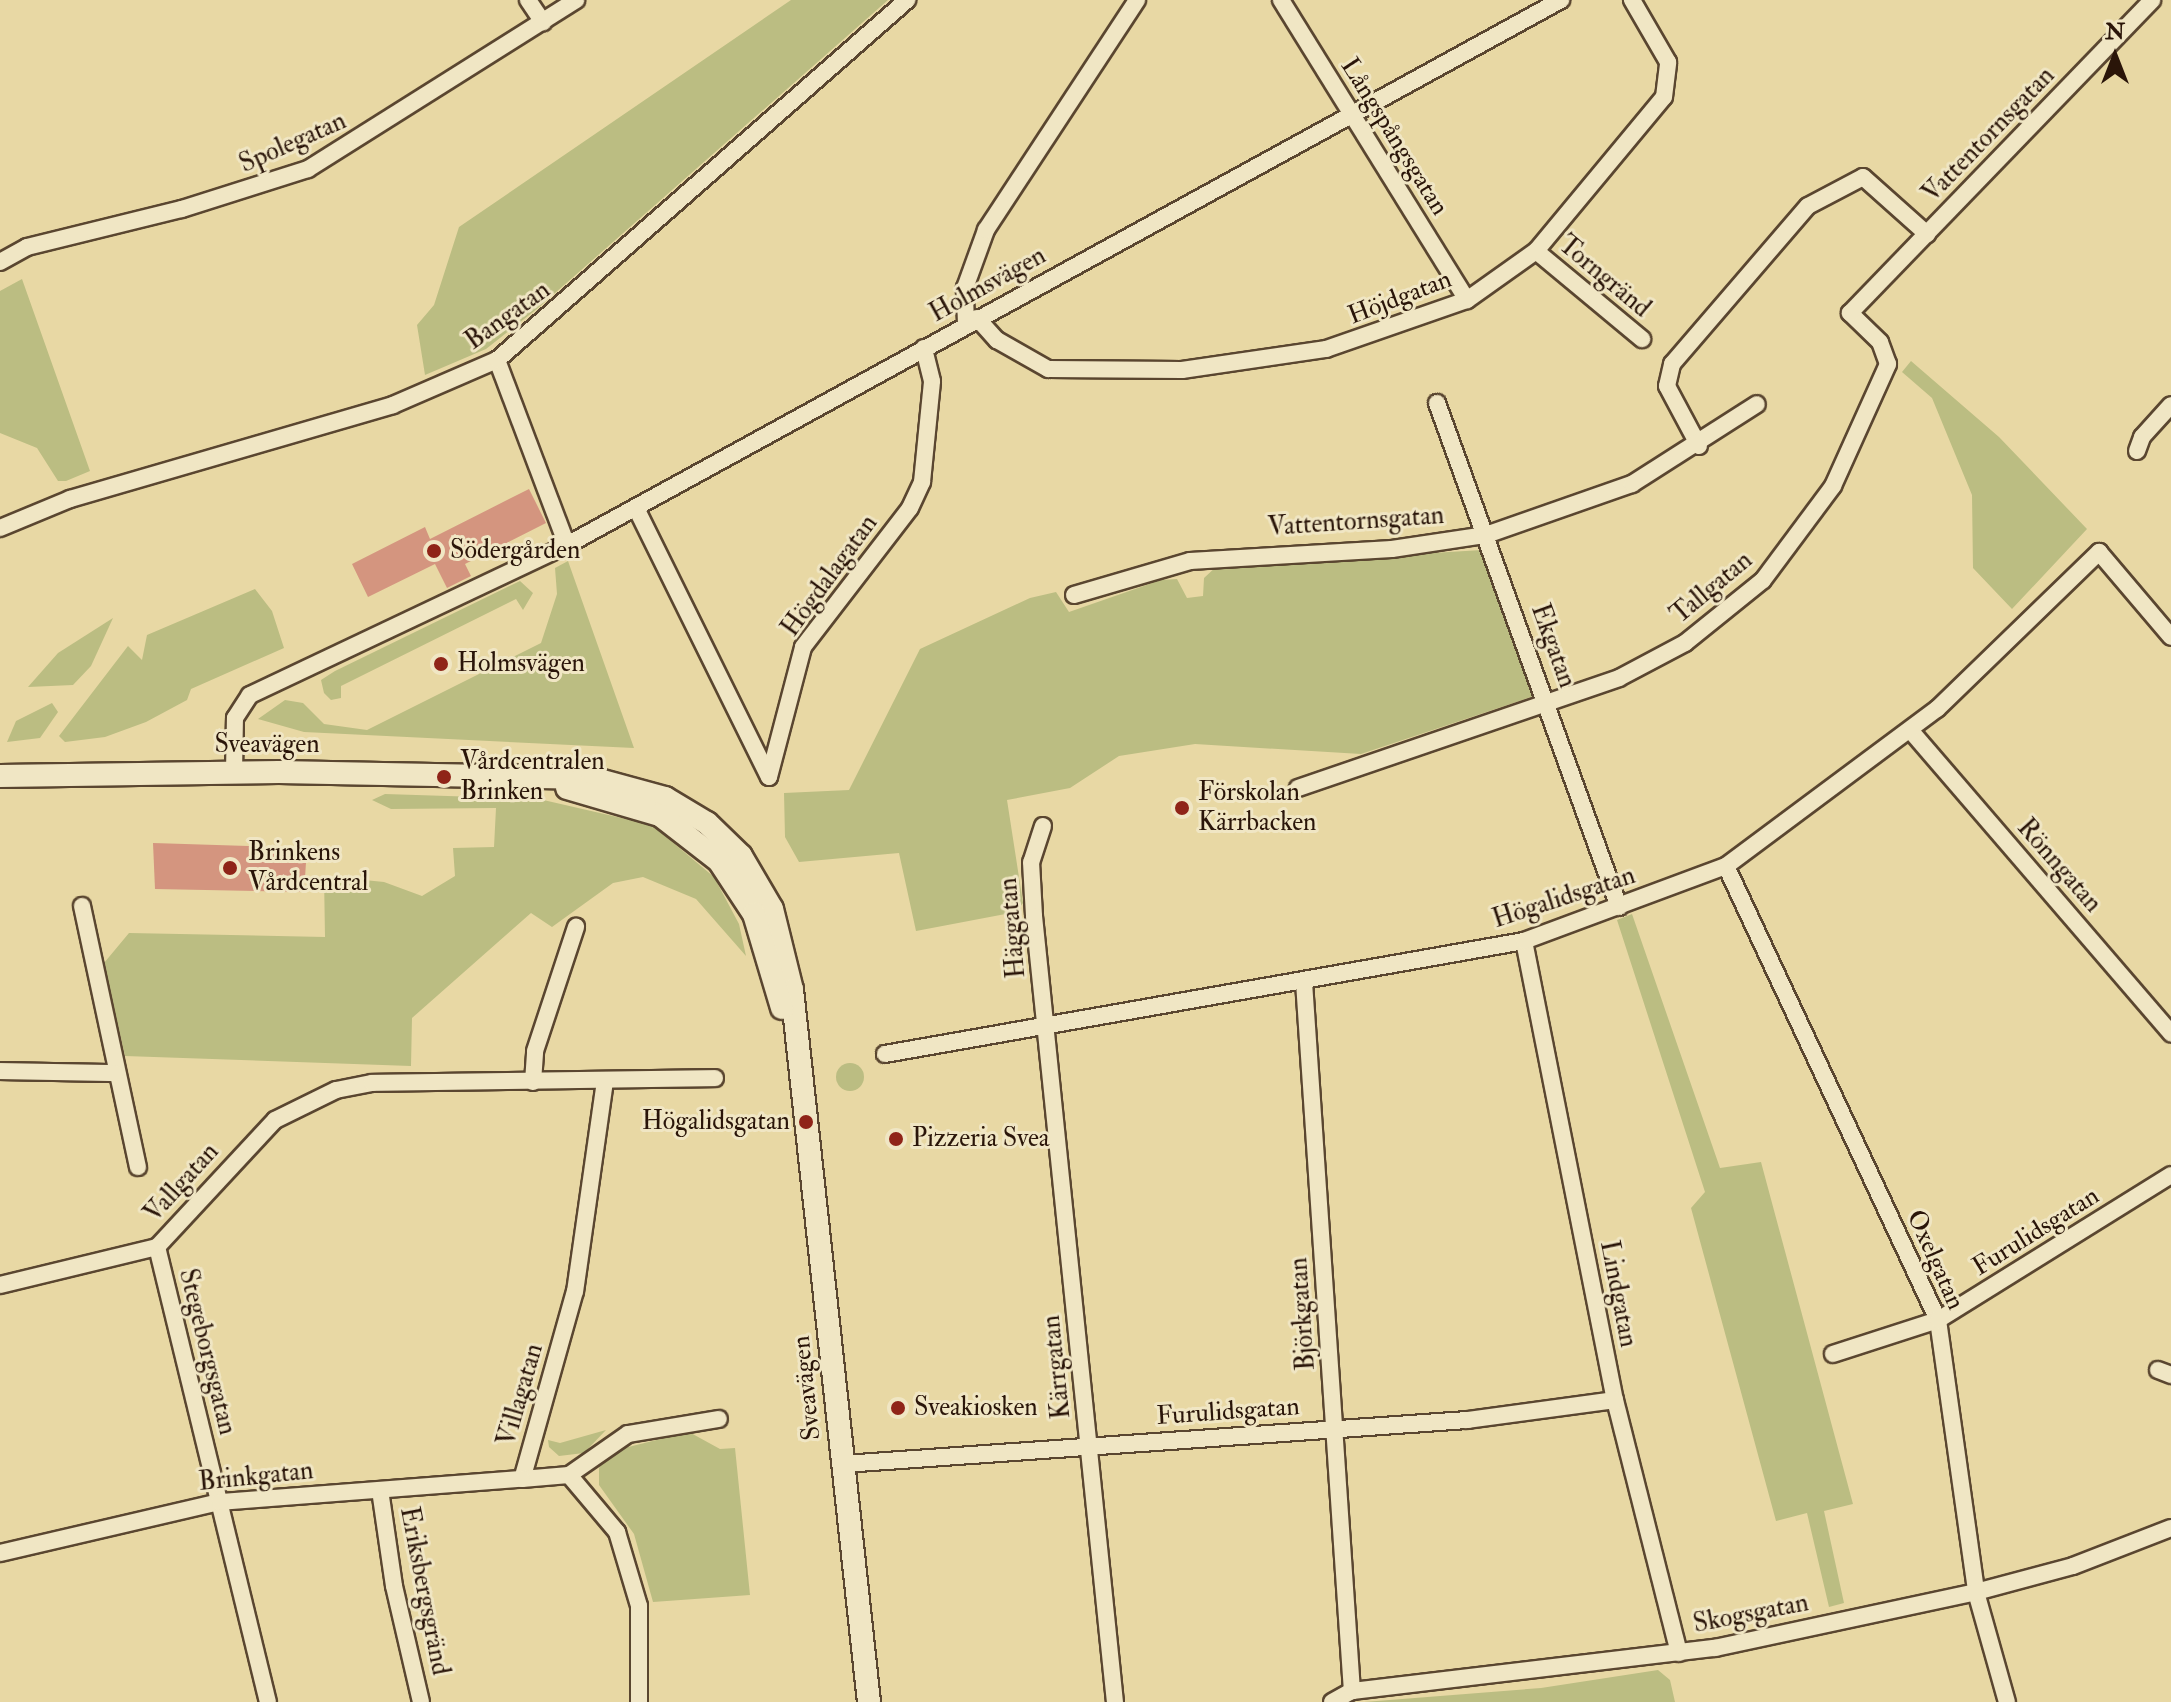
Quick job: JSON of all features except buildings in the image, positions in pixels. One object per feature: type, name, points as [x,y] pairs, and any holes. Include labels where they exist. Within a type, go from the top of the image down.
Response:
[{"type":"main road","name":"Sveavägen","points":[[0,776],[234,773],[534,781],[660,815],[719,861],[754,914],[798,1067],[869,1702]]},
{"type":"street","points":[[528,0],[543,22]]},
{"type":"street","name":"Spolegatan","points":[[0,262],[27,247],[182,209],[308,169],[576,0]]},
{"type":"street","name":"Bangatan","points":[[0,528],[70,499],[393,405],[497,360],[907,0]]},
{"type":"street","points":[[972,321],[965,288],[986,230],[1137,0]]},
{"type":"street","name":"Långspångsgatan","points":[[1281,0],[1467,300]]},
{"type":"street","name":"Holmsvägen","points":[[234,773],[235,718],[250,695],[567,545],[1561,0]]},
{"type":"street","name":"Höjdgatan","points":[[972,321],[997,340],[1048,369],[1182,370],[1326,349],[1467,300],[1536,251],[1669,86],[1668,62],[1632,0]]},
{"type":"street","name":"Vattentornsgatan","points":[[1927,234],[2152,0]]},
{"type":"street","points":[[1699,446],[1667,386],[1672,364],[1808,206],[1863,177],[1927,234]]},
{"type":"street","name":"Tallgatan","points":[[1298,788],[1619,678],[1685,643],[1744,598],[1788,550],[1833,486],[1888,364],[1880,342],[1850,313],[1927,234]]},
{"type":"street","name":"Torngränd","points":[[1536,251],[1642,339]]},
{"type":"street","name":"Högdalagatan","points":[[636,508],[769,777],[803,647],[910,508],[922,482],[932,381],[924,348]]},
{"type":"street","points":[[497,360],[567,545]]},
{"type":"street","name":"Ekgatan","points":[[1437,403],[1549,703],[1619,907]]},
{"type":"street","name":"Vattentornsgatan","points":[[1074,595],[1190,561],[1392,549],[1486,535],[1588,503],[1699,446],[1757,404]]},
{"type":"street","points":[[2137,451],[2142,437],[2171,405]]},
{"type":"street","name":"Högalidsgatan","points":[[885,1054],[1524,941],[1726,866],[1911,731],[2099,552],[2171,637]]},
{"type":"street","name":"Rönngatan","points":[[1911,731],[2171,1033]]},
{"type":"street","name":"Häggatan","points":[[1043,826],[1031,862],[1047,1027]]},
{"type":"street","name":"Oxelgatan","points":[[1726,866],[1938,1320],[1976,1592],[2007,1702]]},
{"type":"street","points":[[82,906],[115,1073],[138,1167]]},
{"type":"street","points":[[576,927],[535,1051],[533,1082],[715,1078]]},
{"type":"street","name":"Lindgatan","points":[[1524,941],[1615,1400],[1679,1653]]},
{"type":"street","name":"Björkgatan","points":[[1304,982],[1352,1691]]},
{"type":"street","name":"Kärrgatan","points":[[1047,1027],[1115,1702]]},
{"type":"street","points":[[0,1071],[115,1073]]},
{"type":"street","name":"Villagatan","points":[[569,1475],[522,1479],[575,1291],[605,1081]]},
{"type":"street","name":"Vallgatan","points":[[0,1285],[157,1247],[275,1120],[336,1090],[372,1083],[533,1082]]},
{"type":"street","name":"Furulidsgatan","points":[[1833,1354],[1938,1320],[2171,1175]]},
{"type":"street","name":"Stegeborgsgatan","points":[[157,1247],[268,1702]]},
{"type":"street","name":"Furulidsgatan","points":[[844,1464],[1335,1429],[1615,1400]]},
{"type":"street","points":[[639,1702],[639,1606],[630,1569],[617,1532],[569,1475],[628,1434],[719,1419]]},
{"type":"street","name":"Brinkgatan","points":[[0,1553],[220,1502],[522,1479]]},
{"type":"street","name":"Eriksbergsgränd","points":[[380,1490],[394,1586],[421,1702]]},
{"type":"street","name":"Skogsgatan","points":[[1332,1702],[1352,1691],[1679,1653],[1976,1592],[2073,1566],[2171,1528]]},
{"type":"green space","points":[[791,0],[888,0],[538,308],[486,349],[425,375],[417,325],[434,305],[459,227]]},
{"type":"green space","points":[[22,279],[90,471],[66,481],[58,481],[37,448],[0,433],[0,291]]},
{"type":"green space","points":[[1911,361],[1999,437],[2087,529],[2012,609],[1973,568],[1972,495],[1932,398],[1902,372]]},
{"type":"green space","points":[[1482,550],[1543,693],[1361,754],[1195,744],[1119,756],[1070,788],[1007,800],[1023,903],[1016,912],[916,931],[899,853],[799,862],[785,837],[784,793],[849,790],[920,649],[1030,598],[1056,592],[1069,612],[1161,580],[1177,579],[1187,598],[1203,596],[1204,578],[1217,566]]},
{"type":"green space","points":[[568,561],[634,748],[304,732],[258,719],[285,700],[303,703],[324,724],[367,730],[541,643],[557,594],[555,568]]},
{"type":"green space","points":[[520,581],[533,593],[523,610],[516,599],[341,686],[341,698],[331,700],[324,693],[321,680],[335,671]]},
{"type":"green space","points":[[255,589],[272,611],[284,648],[191,689],[187,700],[146,722],[105,737],[65,742],[59,736],[128,646],[142,660],[147,635]]},
{"type":"green space","points":[[113,618],[91,666],[73,685],[28,687],[58,653]]},
{"type":"green space","points":[[52,703],[58,712],[40,738],[7,742],[16,721]]},
{"type":"green space","points":[[385,794],[539,799],[652,825],[714,877],[739,924],[746,956],[696,899],[643,877],[613,883],[552,927],[531,913],[412,1018],[411,1066],[125,1056],[104,963],[129,933],[325,937],[324,876],[384,882],[422,896],[455,876],[453,848],[494,847],[496,808],[391,809],[372,800]]},
{"type":"green space","points":[[1632,914],[1720,1168],[1761,1162],[1853,1504],[1824,1511],[1844,1603],[1829,1607],[1807,1513],[1776,1521],[1691,1208],[1705,1192],[1617,920]]},
{"type":"green space","points":[[850,1063],[860,1067],[864,1077],[860,1087],[850,1091],[840,1087],[836,1077],[840,1067]]},
{"type":"green space","points":[[606,1430],[584,1453],[559,1456],[549,1447],[548,1440],[560,1443]]},
{"type":"green space","points":[[689,1432],[720,1449],[735,1448],[750,1595],[653,1602],[634,1534],[599,1485],[599,1468],[608,1452]]},
{"type":"green space","points":[[1658,1670],[1670,1680],[1675,1702],[1364,1702],[1541,1688]]},
{"type":"place","name":"Södergården","points":[[434,551]]},
{"type":"place","name":"Holmsvägen","points":[[441,664]]},
{"type":"place","name":"Vårdcentralen Brinken","points":[[444,777]]},
{"type":"place","name":"Förskolan Kärrbacken","points":[[1182,808]]},
{"type":"place","name":"Brinkens Vårdcentral","points":[[230,868]]},
{"type":"place","name":"Högalidsgatan","points":[[806,1122]]},
{"type":"place","name":"Pizzeria Svea","points":[[896,1139]]},
{"type":"place","name":"Sveakiosken","points":[[898,1408]]}]
